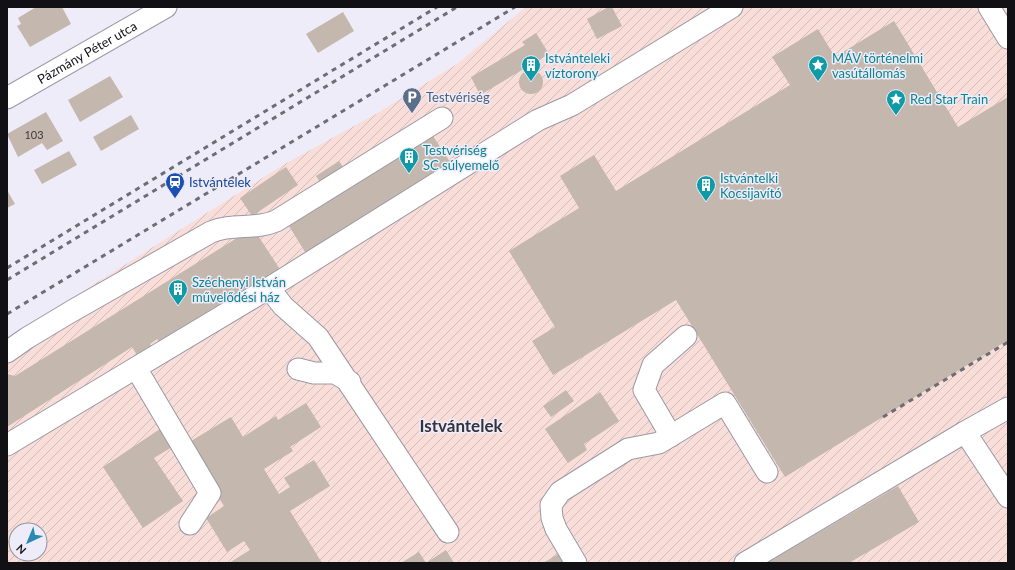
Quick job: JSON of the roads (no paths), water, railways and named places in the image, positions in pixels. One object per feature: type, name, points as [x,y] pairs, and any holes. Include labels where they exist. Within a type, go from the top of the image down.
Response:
[{"type":"street","name":"Pázmány Péter utca","points":[[7,98],[166,7]]},
{"type":"street","points":[[7,445],[269,288],[538,120],[572,105],[732,7]]},
{"type":"street","points":[[989,7],[1008,38]]},
{"type":"street","points":[[7,352],[72,311],[211,232],[229,226],[266,225],[276,222],[442,118]]},
{"type":"street","points":[[269,288],[283,306],[318,337],[350,382],[448,532]]},
{"type":"street","points":[[671,436],[644,390],[653,365],[686,336]]},
{"type":"street","points":[[136,368],[210,492],[190,524]]},
{"type":"street","points":[[298,369],[314,373],[335,373],[350,382]]},
{"type":"street","points":[[576,563],[556,529],[552,518],[551,505],[560,492],[628,449],[659,444],[725,404],[767,472]]},
{"type":"street","points":[[745,563],[1008,408]]},
{"type":"street","points":[[965,432],[1008,497]]},
{"type":"railway","points":[[7,268],[437,7]]},
{"type":"railway","points":[[7,280],[457,7]]},
{"type":"railway","points":[[7,314],[515,7]]},
{"type":"railway","points":[[883,417],[1008,342]]},
{"type":"place","name":"Istvánteleki víztorony","points":[[531,82]]},
{"type":"place","name":"MÁV történelmi vasútállomás","points":[[818,82]]},
{"type":"place","name":"Testvériség","points":[[412,114]]},
{"type":"place","name":"Red Star Train","points":[[896,116]]},
{"type":"place","name":"Testvériség SC súlyemelő","points":[[409,174]]},
{"type":"place","name":"Istvántelek","points":[[175,199]]},
{"type":"place","name":"Istvántelki Kocsijavító","points":[[706,202]]},
{"type":"place","name":"Széchenyi István művelődési ház","points":[[178,306]]},
{"type":"district","name":"Istvántelek","points":[[461,426]]}]
